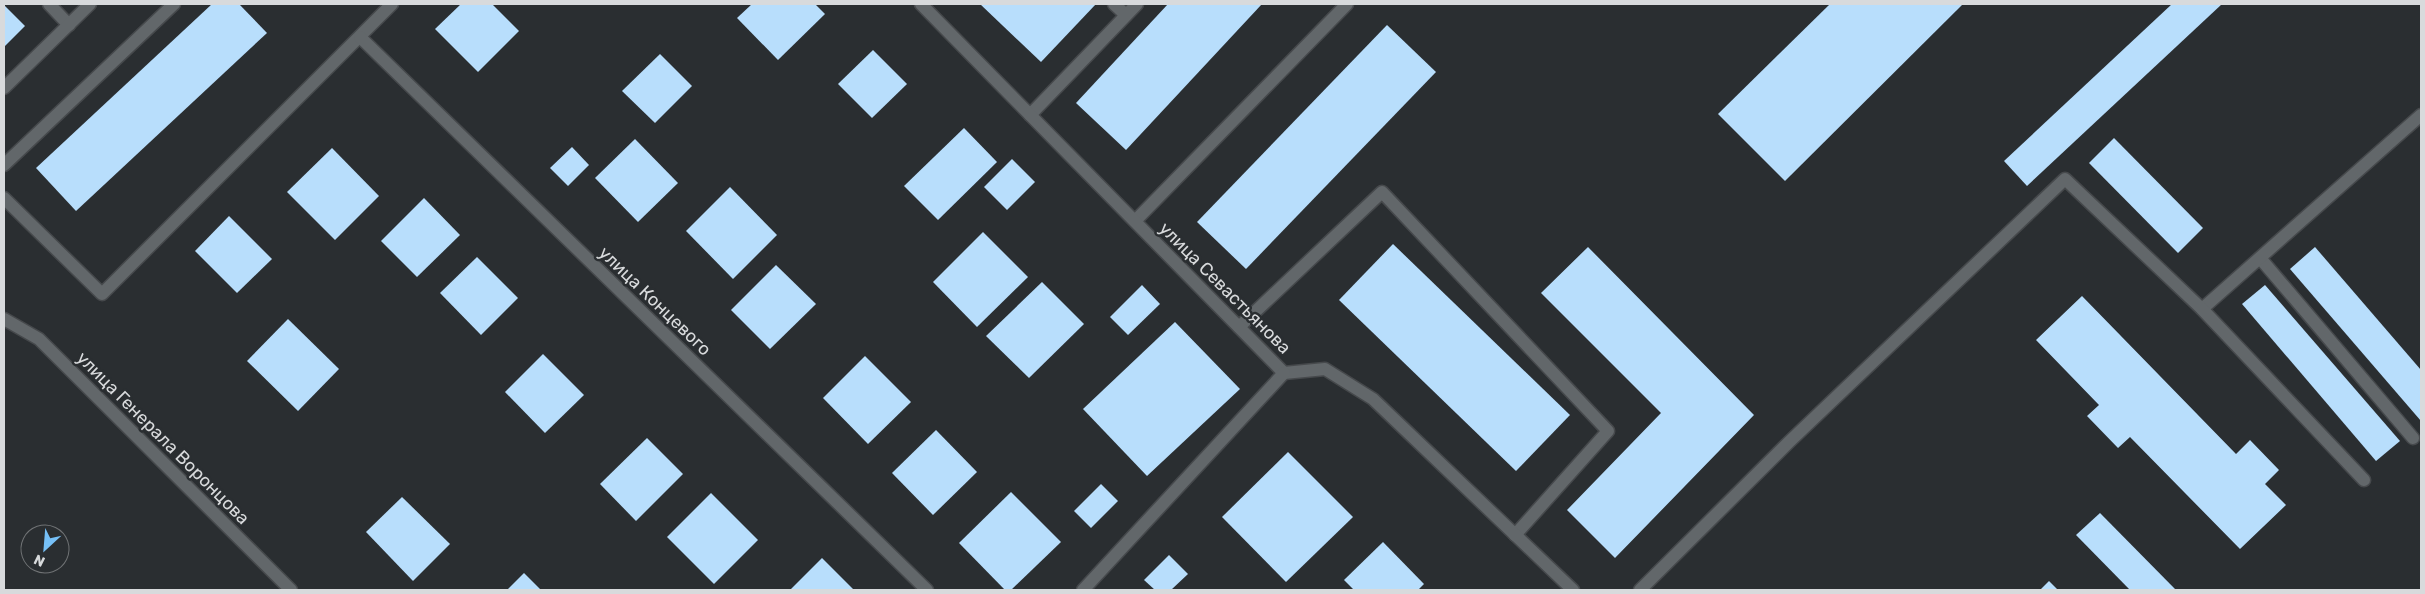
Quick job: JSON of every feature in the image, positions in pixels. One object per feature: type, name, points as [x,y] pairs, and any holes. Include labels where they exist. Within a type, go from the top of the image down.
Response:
[{"type":"street","points":[[49,4],[69,25]]},
{"type":"street","points":[[4,88],[90,4]]},
{"type":"street","points":[[4,165],[174,4]]},
{"type":"street","points":[[4,198],[102,294],[392,4]]},
{"type":"street","name":"улица Севастьянова","points":[[921,4],[1284,373],[1325,369],[1373,400],[1573,590]]},
{"type":"street","points":[[1114,4],[1126,15]]},
{"type":"street","points":[[1030,115],[1137,4]]},
{"type":"street","points":[[1135,221],[1347,4]]},
{"type":"street","name":"улица Концевого","points":[[360,37],[927,590]]},
{"type":"street","points":[[2202,309],[2421,116]]},
{"type":"street","points":[[1640,590],[1789,442],[2065,179],[2202,309],[2364,480]]},
{"type":"street","points":[[1239,327],[1382,192],[1608,431],[1515,535]]},
{"type":"street","points":[[2260,258],[2412,438]]},
{"type":"street","name":"улица Генерала Воронцова","points":[[4,319],[39,339],[292,590]]},
{"type":"street","points":[[1082,590],[1284,373]]},
{"type":"building","points":[[212,4],[239,4],[267,33],[76,211],[36,168]]},
{"type":"building","points":[[461,4],[492,4],[519,31],[478,72],[435,29]]},
{"type":"building","points":[[752,4],[815,4],[825,14],[778,60],[737,18]]},
{"type":"building","points":[[980,4],[1096,4],[1041,62]]},
{"type":"building","points":[[1168,4],[1262,4],[1126,150],[1076,103]]},
{"type":"building","points":[[1830,4],[1962,5],[1785,181],[1718,114]]},
{"type":"building","points":[[2172,4],[2222,4],[2027,186],[2004,161]]},
{"type":"building","points":[[4,5],[25,26],[4,47]]},
{"type":"building","points":[[1387,25],[1436,72],[1246,269],[1197,222]]},
{"type":"building","points":[[873,50],[907,84],[872,118],[838,84]]},
{"type":"building","points":[[660,54],[692,86],[655,123],[622,91]]},
{"type":"building","points":[[964,128],[997,162],[938,220],[904,186]]},
{"type":"building","points":[[2114,138],[2203,228],[2178,253],[2089,163]]},
{"type":"building","points":[[635,139],[678,183],[638,222],[595,178]]},
{"type":"building","points":[[572,147],[589,165],[568,186],[550,168]]},
{"type":"building","points":[[332,148],[379,196],[335,240],[287,192]]},
{"type":"building","points":[[1012,159],[1035,182],[1007,210],[984,187]]},
{"type":"building","points":[[730,187],[777,235],[733,279],[686,231]]},
{"type":"building","points":[[424,198],[460,235],[417,277],[381,241]]},
{"type":"building","points":[[229,216],[272,259],[237,293],[195,251]]},
{"type":"building","points":[[983,232],[1028,277],[977,327],[933,282]]},
{"type":"building","points":[[1393,244],[1570,415],[1516,471],[1339,300]]},
{"type":"building","points":[[1588,247],[1754,415],[1615,558],[1567,510],[1661,413],[1541,293]]},
{"type":"building","points":[[2315,247],[2421,370],[2421,421],[2290,269]]},
{"type":"building","points":[[477,257],[518,298],[481,335],[440,293]]},
{"type":"building","points":[[776,265],[816,304],[770,349],[731,310]]},
{"type":"building","points":[[1042,282],[1084,324],[1029,378],[986,336]]},
{"type":"building","points":[[1142,285],[1160,304],[1128,335],[1110,317]]},
{"type":"building","points":[[2265,285],[2400,441],[2376,461],[2242,304]]},
{"type":"building","points":[[2082,296],[2236,454],[2250,440],[2279,470],[2265,484],[2286,505],[2240,549],[2130,437],[2118,448],[2087,416],[2099,405],[2036,340]]},
{"type":"building","points":[[288,319],[339,369],[298,411],[247,361]]},
{"type":"building","points":[[1175,322],[1240,389],[1147,476],[1083,409]]},
{"type":"building","points":[[543,354],[584,395],[545,433],[505,392]]},
{"type":"building","points":[[865,356],[911,402],[868,444],[823,398]]},
{"type":"building","points":[[936,430],[977,472],[933,515],[892,473]]},
{"type":"building","points":[[647,438],[683,474],[636,521],[600,484]]},
{"type":"building","points":[[1288,452],[1353,517],[1286,582],[1222,517]]},
{"type":"building","points":[[1101,484],[1118,501],[1091,528],[1074,511]]},
{"type":"building","points":[[1011,492],[1061,542],[1011,590],[1005,590],[959,543]]},
{"type":"building","points":[[711,493],[758,540],[714,584],[667,537]]},
{"type":"building","points":[[402,497],[450,544],[413,581],[366,532]]},
{"type":"building","points":[[2100,513],[2176,590],[2130,590],[2076,535]]},
{"type":"building","points":[[1383,542],[1424,584],[1418,590],[1354,590],[1344,580]]},
{"type":"building","points":[[1169,555],[1188,574],[1171,590],[1155,590],[1144,580]]},
{"type":"building","points":[[822,558],[854,590],[790,590]]},
{"type":"building","points":[[524,573],[541,590],[507,590]]},
{"type":"building","points":[[2049,581],[2058,590],[2040,590]]}]
